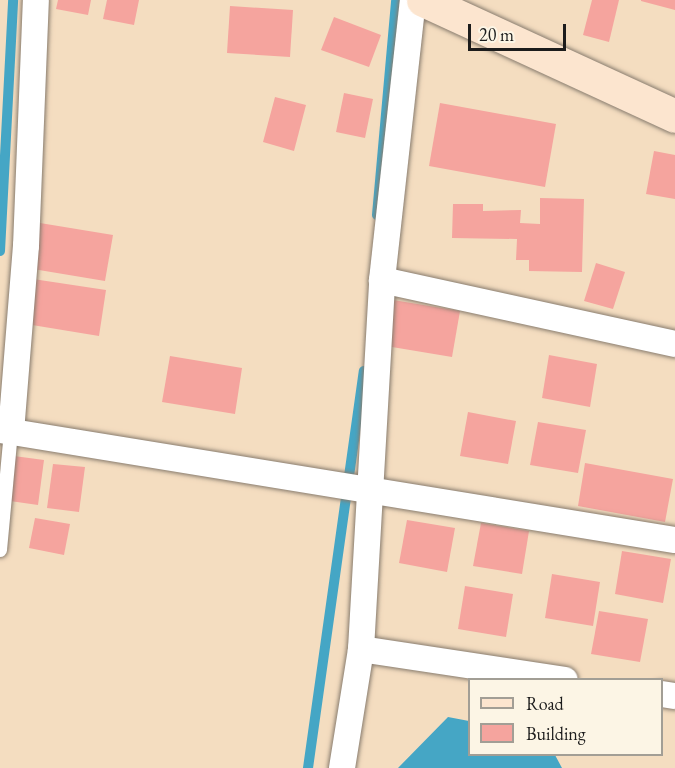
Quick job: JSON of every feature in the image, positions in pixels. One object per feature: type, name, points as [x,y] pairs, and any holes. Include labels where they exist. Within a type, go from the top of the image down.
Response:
[{"type":"street","points":[[36,0],[26,246],[6,431],[371,493],[675,540]]},
{"type":"street","points":[[342,768],[361,649],[382,280],[413,0]]},
{"type":"street","points":[[423,0],[675,116]]},
{"type":"street","points":[[382,280],[675,344]]},
{"type":"street","points":[[361,649],[552,678]]},
{"type":"lane","points":[[0,550],[6,431]]},
{"type":"water","points":[[448,717],[468,721],[468,756],[556,756],[562,768],[398,768]]},
{"type":"building","points":[[58,0],[91,0],[88,15],[56,9]]},
{"type":"building","points":[[107,0],[139,0],[134,25],[103,19]]},
{"type":"building","points":[[592,0],[619,0],[609,42],[583,35]]},
{"type":"building","points":[[675,0],[675,10],[641,1]]},
{"type":"building","points":[[230,6],[293,10],[290,57],[227,53]]},
{"type":"building","points":[[334,17],[381,35],[369,67],[321,50]]},
{"type":"building","points":[[344,93],[373,99],[365,138],[336,132]]},
{"type":"building","points":[[275,97],[306,105],[294,151],[263,142]]},
{"type":"building","points":[[440,103],[556,124],[545,187],[429,166]]},
{"type":"building","points":[[654,151],[675,155],[675,199],[646,194]]},
{"type":"building","points":[[540,198],[584,199],[582,272],[529,271],[529,260],[516,260],[517,239],[452,238],[453,204],[483,204],[483,211],[521,210],[520,223],[540,224]]},
{"type":"building","points":[[40,223],[113,235],[105,281],[33,269]]},
{"type":"building","points":[[596,263],[625,272],[613,309],[584,301]]},
{"type":"building","points":[[33,279],[106,290],[99,336],[26,324]]},
{"type":"building","points":[[387,299],[460,311],[452,357],[380,345]]},
{"type":"building","points":[[549,355],[597,364],[590,407],[542,398]]},
{"type":"building","points":[[170,356],[242,368],[235,414],[162,402]]},
{"type":"building","points":[[468,412],[516,421],[508,464],[460,456]]},
{"type":"building","points":[[538,422],[586,430],[578,473],[530,465]]},
{"type":"building","points":[[14,456],[44,460],[38,505],[10,501]]},
{"type":"building","points":[[585,463],[673,479],[665,522],[578,506]]},
{"type":"building","points":[[53,464],[85,467],[79,512],[47,508]]},
{"type":"building","points":[[35,518],[70,524],[64,555],[29,548]]},
{"type":"building","points":[[407,520],[455,528],[447,572],[399,563]]},
{"type":"building","points":[[481,523],[529,531],[522,574],[473,566]]},
{"type":"building","points":[[622,551],[671,559],[663,603],[615,594]]},
{"type":"building","points":[[552,574],[600,582],[593,626],[545,618]]},
{"type":"building","points":[[465,586],[513,594],[506,637],[458,629]]},
{"type":"building","points":[[599,611],[648,619],[640,662],[591,654]]},
{"type":"waterway","points":[[0,251],[13,0]]},
{"type":"waterway","points":[[377,215],[396,0]]},
{"type":"waterway","points":[[308,768],[364,371]]}]
